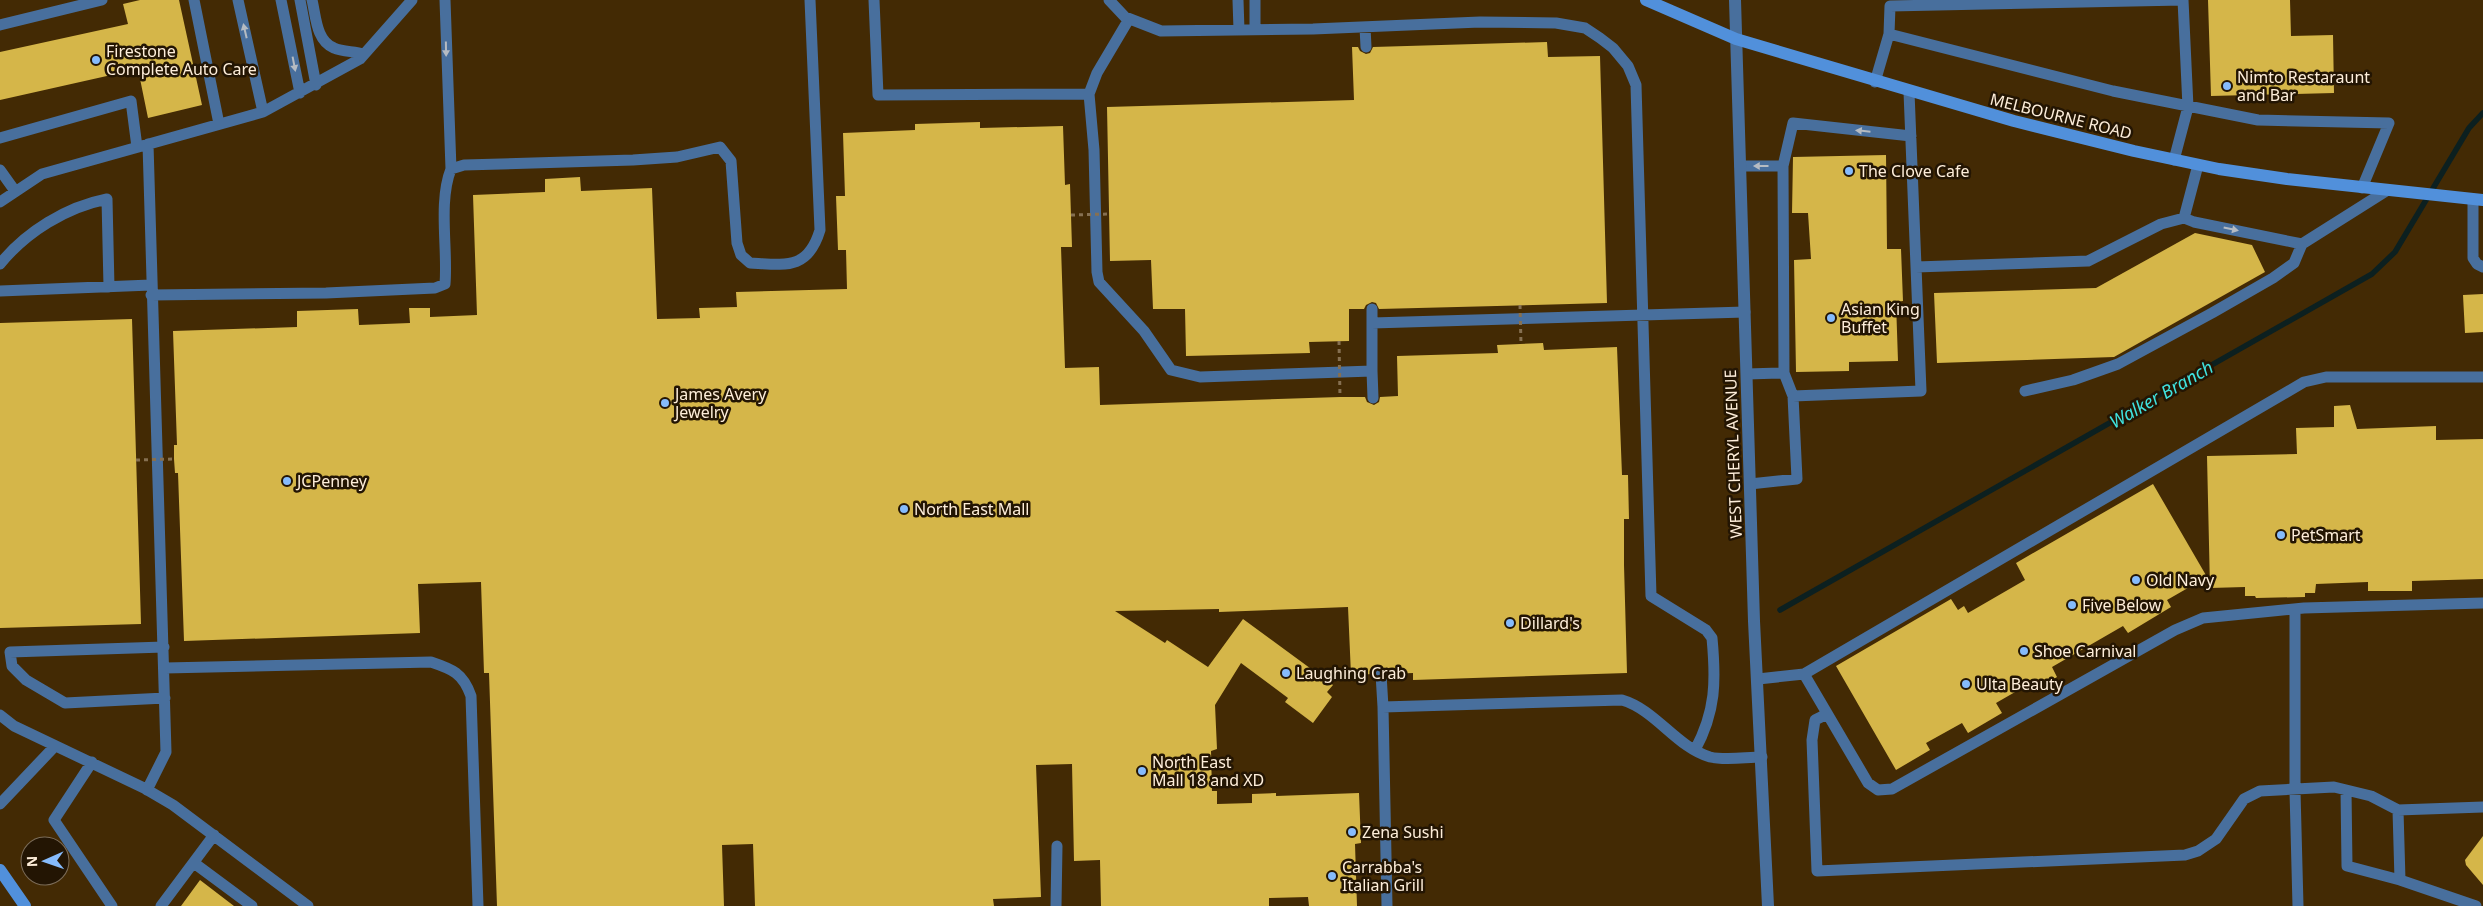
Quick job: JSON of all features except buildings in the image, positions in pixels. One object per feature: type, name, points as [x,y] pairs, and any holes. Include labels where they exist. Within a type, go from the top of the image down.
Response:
[{"type":"main road","name":"MELBOURNE ROAD","points":[[1646,0],[1736,40],[1875,82],[2032,126],[2174,160],[2287,180],[2478,200]]},
{"type":"main road","points":[[0,870],[25,906]]},
{"type":"street","name":"WEST CHERYL AVENUE","points":[[1734,0],[1750,484],[1768,906]]},
{"type":"lane","points":[[0,25],[102,0]]},
{"type":"lane","points":[[194,0],[219,124]]},
{"type":"lane","points":[[238,0],[263,112]]},
{"type":"lane","points":[[281,0],[300,93]]},
{"type":"lane","points":[[300,0],[316,85]]},
{"type":"lane","points":[[306,32],[312,0]]},
{"type":"lane","points":[[312,0],[319,32],[325,42],[332,48],[364,54]]},
{"type":"lane","points":[[0,202],[42,174],[263,112],[316,85],[360,59],[412,0]]},
{"type":"lane","points":[[0,290],[110,287],[151,290],[326,293],[435,288],[445,284],[447,181],[451,169],[445,0]]},
{"type":"lane","points":[[451,169],[464,165],[677,157],[720,147],[731,161],[737,243],[741,255],[750,263],[790,263],[804,260],[815,247],[820,230],[810,0]]},
{"type":"lane","points":[[874,0],[878,95],[1089,94]]},
{"type":"lane","points":[[1110,0],[1129,19],[1161,31],[1365,27],[1480,22],[1556,23],[1585,28],[1613,48],[1628,66],[1636,85],[1651,596],[1706,630],[1712,638],[1713,704],[1706,728],[1696,750]]},
{"type":"lane","points":[[1238,0],[1239,30]]},
{"type":"lane","points":[[1255,0],[1255,29]]},
{"type":"lane","points":[[1875,82],[1889,34],[1890,6],[2183,0],[2188,107],[2174,160]]},
{"type":"lane","points":[[1129,19],[1097,73],[1089,94],[1094,150],[1096,254],[1099,282],[1144,332],[1171,370],[1200,377],[1372,371]]},
{"type":"lane","points":[[1365,27],[1366,47]]},
{"type":"lane","points":[[1889,34],[2034,72],[2188,107],[2258,120],[2389,123],[2362,188]]},
{"type":"lane","points":[[1793,396],[1921,391],[1910,92]]},
{"type":"lane","points":[[0,138],[131,101],[143,145],[151,290],[166,752],[147,790]]},
{"type":"lane","points":[[1750,484],[1796,479],[1793,396],[1784,373],[1783,166],[1793,123],[1911,136]]},
{"type":"lane","points":[[2184,218],[2198,165]]},
{"type":"lane","points":[[1740,166],[1783,166]]},
{"type":"lane","points":[[0,170],[15,191]]},
{"type":"lane","points":[[2025,392],[2073,380],[2125,360],[2273,278],[2294,263],[2302,244],[2388,191]]},
{"type":"lane","points":[[0,264],[13,248],[71,209],[107,199],[110,287]]},
{"type":"lane","points":[[2478,200],[2473,258],[2477,264],[2483,267]]},
{"type":"lane","points":[[1916,267],[2088,261],[2161,224],[2184,218],[2194,222],[2302,244]]},
{"type":"lane","points":[[1372,309],[1373,398]]},
{"type":"lane","points":[[1372,323],[1745,312]]},
{"type":"lane","points":[[1747,374],[1784,373]]},
{"type":"lane","points":[[1758,679],[1804,674],[2304,382],[2326,377],[2483,377]]},
{"type":"lane","points":[[1804,674],[1868,783],[1878,790],[1892,789],[2190,622],[2203,618],[2296,609],[2483,603]]},
{"type":"lane","points":[[2296,609],[2295,791],[2298,906]]},
{"type":"lane","points":[[164,647],[10,652],[12,666],[26,680],[64,703],[165,698]]},
{"type":"lane","points":[[164,668],[431,662],[450,668],[466,681],[471,696],[478,906]]},
{"type":"lane","points":[[1381,674],[1387,906]]},
{"type":"lane","points":[[1383,707],[1622,700],[1644,709],[1696,750],[1710,757],[1762,757]]},
{"type":"lane","points":[[1827,714],[1815,720],[1812,740],[1817,871],[2185,855],[2198,851],[2216,839],[2244,799],[2260,791],[2295,791],[2334,787],[2371,796],[2398,810],[2483,807]]},
{"type":"lane","points":[[0,715],[14,726],[92,762],[147,790],[179,809],[308,906]]},
{"type":"lane","points":[[0,804],[55,746]]},
{"type":"lane","points":[[92,762],[54,820],[112,906]]},
{"type":"lane","points":[[2346,790],[2347,866],[2400,880],[2476,906]]},
{"type":"lane","points":[[2398,810],[2400,880]]},
{"type":"lane","points":[[161,906],[214,835]]},
{"type":"lane","points":[[1056,906],[1057,846]]},
{"type":"lane","points":[[194,863],[252,906]]},
{"type":"path","points":[[1071,215],[1110,214]]},
{"type":"path","points":[[1520,305],[1521,344]]},
{"type":"path","points":[[1338,341],[1340,397]]},
{"type":"path","points":[[136,460],[174,459]]},
{"type":"waterway","name":"Walker Branch","points":[[1780,610],[2372,274],[2395,252],[2469,128],[2483,113]]},
{"type":"place","name":"Firestone Complete Auto Care","points":[[96,60]]},
{"type":"place","name":"Nimto Restaraunt and Bar","points":[[2227,86]]},
{"type":"place","name":"The Clove Cafe","points":[[1849,171]]},
{"type":"place","name":"Asian King Buffet","points":[[1831,318]]},
{"type":"place","name":"James Avery Jewelry","points":[[665,403]]},
{"type":"place","name":"JCPenney","points":[[287,481]]},
{"type":"place","name":"North East Mall","points":[[904,509]]},
{"type":"place","name":"PetSmart","points":[[2281,535]]},
{"type":"place","name":"Old Navy","points":[[2136,580]]},
{"type":"place","name":"Five Below","points":[[2072,605]]},
{"type":"place","name":"Dillard's","points":[[1510,623]]},
{"type":"place","name":"Shoe Carnival","points":[[2024,651]]},
{"type":"place","name":"Laughing Crab","points":[[1286,673]]},
{"type":"place","name":"Ulta Beauty","points":[[1966,684]]},
{"type":"place","name":"North East Mall 18 and XD","points":[[1142,771]]},
{"type":"place","name":"Zena Sushi","points":[[1352,832]]},
{"type":"place","name":"Carrabba's Italian Grill","points":[[1332,876]]}]
